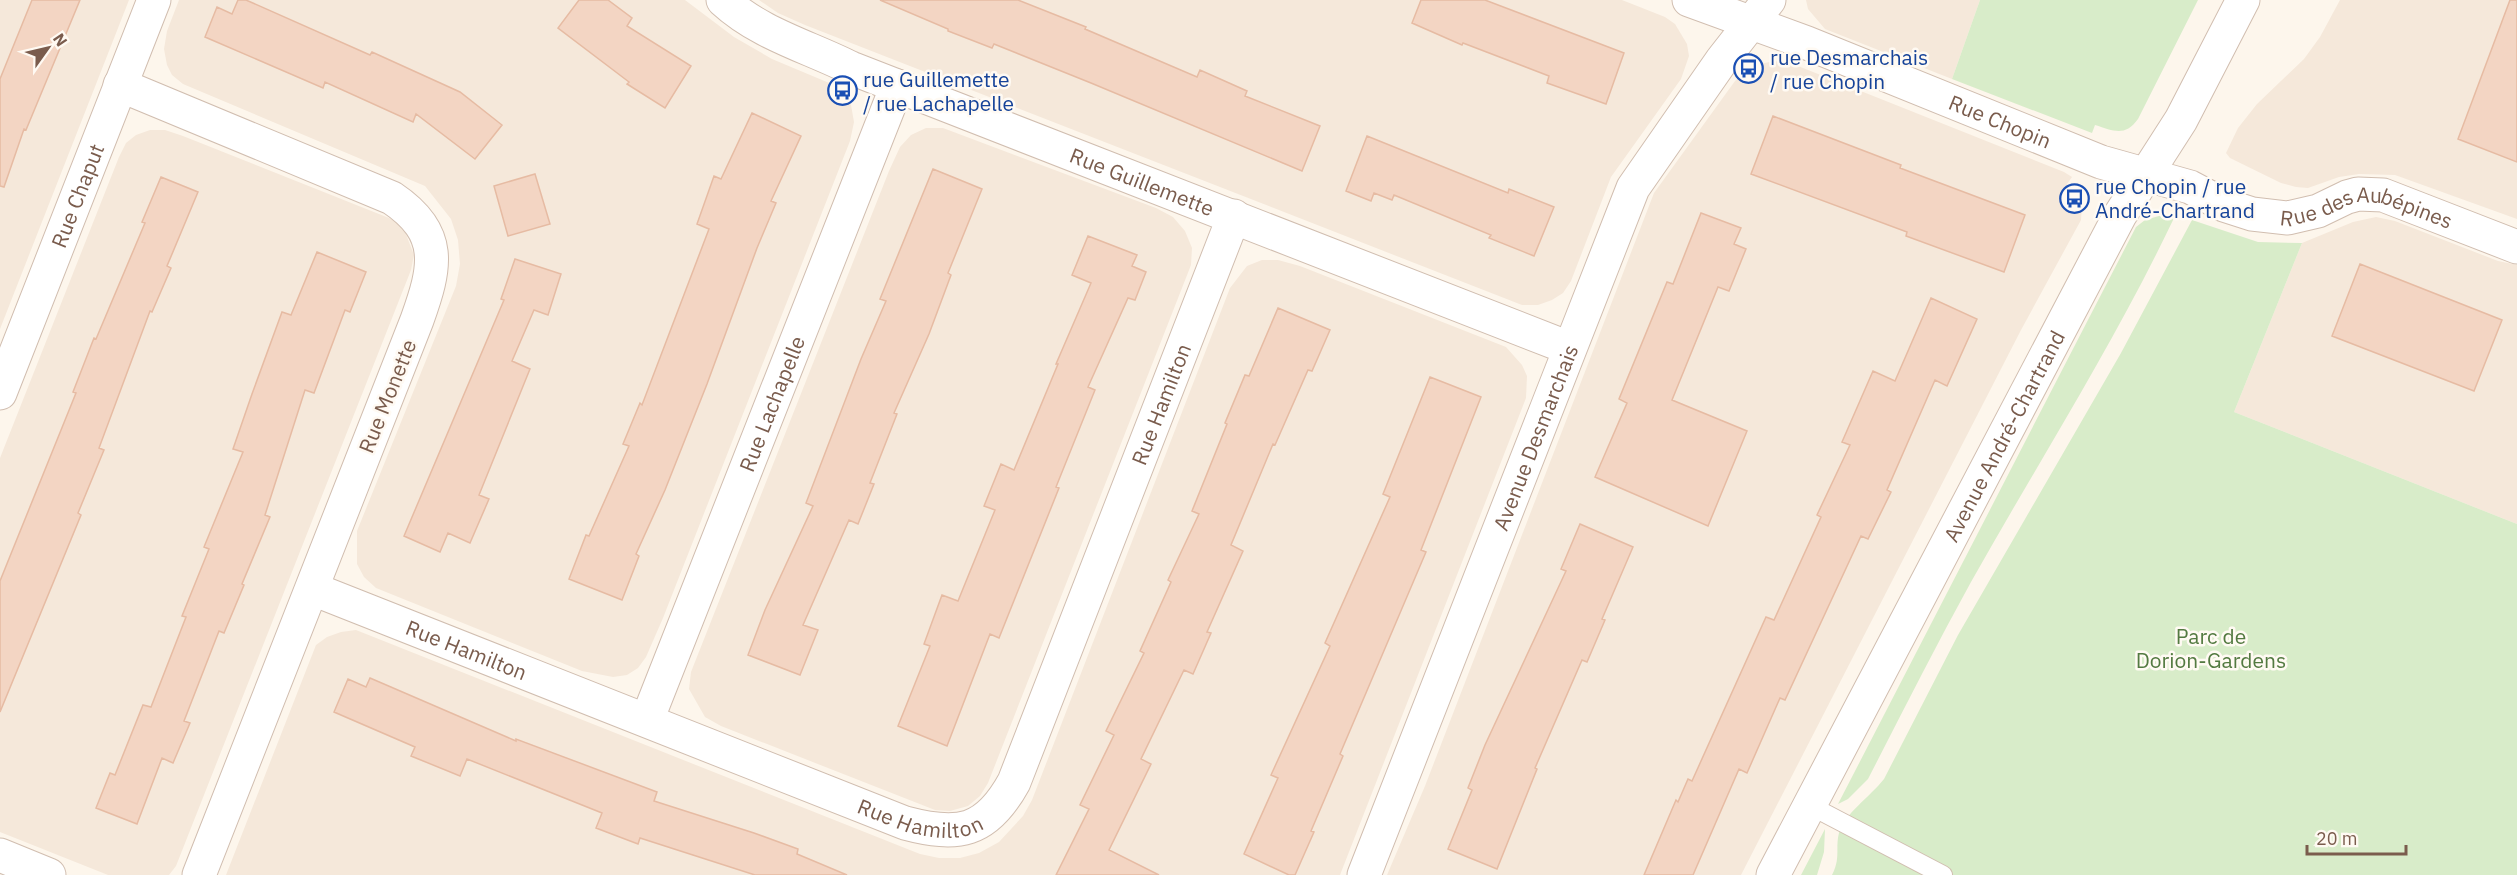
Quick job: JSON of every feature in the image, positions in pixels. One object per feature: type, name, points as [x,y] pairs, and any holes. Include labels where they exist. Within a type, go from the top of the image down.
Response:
[{"type":"street","name":"Rue Chaput","points":[[0,393],[154,0]]},
{"type":"street","name":"Rue Guillemette","points":[[723,0],[751,21],[785,40],[897,86],[1569,348]]},
{"type":"street","name":"Rue Chopin","points":[[1689,0],[1760,12],[1807,43],[2101,162],[2147,175]]},
{"type":"street","name":"Avenue André-Chartrand","points":[[1773,875],[2120,216],[2181,120],[2242,0]]},
{"type":"street","name":"Avenue Desmarchais","points":[[1364,875],[1625,205],[1640,175],[1722,60],[1760,12]]},
{"type":"street","name":"Rue Monette","points":[[120,85],[379,192],[406,209],[426,233],[432,259],[428,289],[199,875]]},
{"type":"street","name":"Rue Lachapelle","points":[[647,720],[897,86]]},
{"type":"street","name":"Rue des Aubépines","points":[[2147,175],[2190,187],[2224,205],[2265,217],[2302,216],[2358,194],[2383,195],[2517,247]]},
{"type":"street","name":"Rue Hamilton","points":[[313,588],[905,823],[950,831],[964,829],[988,816],[1007,794],[1021,765],[1234,216]]},
{"type":"street","points":[[0,855],[49,875]]},
{"type":"lane","points":[[1809,805],[1942,875]]},
{"type":"shaded area","points":[[0,0],[129,0],[0,329]]},
{"type":"shaded area","points":[[179,0],[685,0],[734,37],[772,59],[834,85],[851,105],[854,122],[850,141],[663,618],[646,657],[638,668],[627,675],[613,677],[582,671],[376,588],[364,577],[357,564],[357,531],[456,286],[460,264],[458,240],[451,219],[425,186],[183,84],[172,75],[167,65],[164,49],[167,31]]},
{"type":"shaded area","points":[[759,0],[1622,0],[1665,17],[1675,24],[1687,44],[1689,56],[1681,79],[1611,177],[1571,281],[1563,293],[1538,305],[1522,305],[805,25],[778,13]]},
{"type":"shaded area","points":[[1806,0],[1980,0],[1952,79],[1825,29],[1808,9]]},
{"type":"shaded area","points":[[2340,0],[2517,0],[2517,219],[2395,175],[2359,174],[2339,177],[2308,188],[2296,187],[2281,183],[2230,158],[2226,153],[2238,128],[2257,104],[2304,59],[2320,37]]},
{"type":"shaded area","points":[[1774,61],[1793,64],[2064,172],[2072,177],[2067,184],[2076,193],[2082,206],[2081,220],[2021,330],[1741,875],[1387,875],[1425,786],[1654,193],[1735,81],[1744,72],[1760,64]]},
{"type":"shaded area","points":[[926,128],[943,128],[1156,208],[1173,217],[1185,231],[1192,248],[1191,265],[988,783],[980,796],[968,806],[950,811],[935,810],[721,726],[705,717],[689,689],[691,672],[889,171],[900,147],[911,135]]},
{"type":"shaded area","points":[[150,130],[165,130],[183,136],[394,220],[404,229],[414,255],[411,270],[176,866],[169,875],[108,875],[0,832],[0,458],[119,157],[126,143],[136,135]]},
{"type":"shaded area","points":[[2376,217],[2395,221],[2498,261],[2517,265],[2517,524],[2234,412],[2302,243],[2353,222]]},
{"type":"shaded area","points":[[1262,260],[1278,260],[1300,266],[1506,347],[1522,365],[1527,376],[1526,398],[1340,875],[226,875],[316,645],[327,637],[356,630],[920,854],[939,858],[960,858],[979,853],[999,842],[1023,816],[1032,800],[1230,288],[1247,266]]},
{"type":"green space","points":[[1980,0],[2198,0],[2138,119],[2133,125],[2119,131],[2095,125],[2092,133],[1952,79]]},
{"type":"green space","points":[[2159,216],[2174,218],[2127,311],[1971,582],[1868,779],[1848,799],[1838,804],[2136,227],[2145,220]]},
{"type":"green space","name":"Parc de Dorion-Gardens","points":[[2192,220],[2258,242],[2302,243],[2234,412],[2517,524],[2517,875],[1832,875],[1842,826],[1852,812],[1884,779],[1958,635],[2121,353]]},
{"type":"green space","points":[[1825,829],[1824,852],[1817,875],[1801,875]]},
{"type":"building","points":[[32,0],[80,0],[26,130],[24,129],[4,187],[0,186],[0,79]]},
{"type":"building","points":[[238,0],[246,0],[370,55],[372,52],[460,92],[502,125],[475,159],[416,114],[413,122],[325,82],[323,88],[205,37],[217,7],[232,14]]},
{"type":"building","points":[[579,0],[608,0],[632,18],[627,26],[691,66],[665,108],[627,84],[629,82],[558,28]]},
{"type":"building","points":[[880,0],[1018,0],[1086,27],[1085,29],[1197,77],[1200,70],[1247,91],[1245,96],[1320,126],[1302,171],[994,44],[992,48],[948,31],[948,29]]},
{"type":"building","points":[[1421,0],[1485,0],[1624,53],[1606,104],[1547,83],[1549,76],[1463,43],[1462,45],[1412,23]]},
{"type":"building","points":[[2510,0],[2517,0],[2517,162],[2458,139]]},
{"type":"building","points":[[752,113],[801,136],[771,201],[776,203],[665,490],[636,554],[639,556],[622,600],[569,579],[586,535],[589,536],[629,446],[623,444],[640,403],[642,405],[709,229],[697,224],[714,176],[721,179]]},
{"type":"building","points":[[1773,116],[1901,165],[1900,168],[2025,215],[2004,272],[1906,236],[1907,232],[1751,174]]},
{"type":"building","points":[[1367,136],[1508,193],[1509,189],[1554,207],[1534,256],[1489,238],[1491,235],[1394,195],[1392,200],[1374,193],[1371,201],[1346,191]]},
{"type":"building","points":[[933,169],[982,189],[948,273],[951,275],[929,334],[894,413],[897,414],[870,483],[874,484],[858,524],[849,520],[803,625],[818,630],[800,675],[748,655],[765,610],[813,506],[806,503],[861,359],[886,301],[880,299]]},
{"type":"building","points":[[535,174],[550,224],[508,236],[494,186]]},
{"type":"building","points":[[161,177],[198,192],[167,266],[171,268],[152,312],[150,311],[99,448],[104,450],[78,513],[81,515],[0,712],[0,581],[76,393],[73,392],[94,338],[96,339],[145,223],[142,222]]},
{"type":"building","points":[[1701,213],[1741,228],[1734,244],[1746,249],[1729,291],[1718,287],[1672,400],[1747,431],[1708,526],[1595,477],[1627,403],[1619,399],[1667,282],[1673,284]]},
{"type":"building","points":[[1088,236],[1137,255],[1132,266],[1146,272],[1135,300],[1128,298],[1088,387],[1095,390],[1056,487],[1059,488],[999,638],[990,634],[947,746],[898,726],[930,646],[924,644],[942,595],[958,601],[995,510],[984,506],[1001,464],[1014,470],[1091,283],[1072,275]]},
{"type":"building","points":[[317,252],[366,272],[350,312],[345,310],[314,393],[305,390],[265,515],[270,517],[242,584],[244,585],[224,633],[219,631],[184,721],[190,723],[173,763],[162,758],[137,824],[96,808],[110,773],[115,775],[143,705],[151,707],[186,617],[182,616],[209,549],[204,547],[243,452],[233,449],[252,394],[282,312],[291,315]]},
{"type":"building","points":[[515,259],[561,274],[548,315],[534,310],[512,361],[530,369],[479,495],[489,499],[470,543],[448,533],[440,552],[404,536],[504,300],[501,299]]},
{"type":"building","points":[[2360,264],[2502,320],[2474,391],[2332,336]]},
{"type":"building","points":[[1931,298],[1977,319],[1947,386],[1935,380],[1887,490],[1891,492],[1868,539],[1861,536],[1785,700],[1780,698],[1747,773],[1739,769],[1693,875],[1644,875],[1676,800],[1678,802],[1688,779],[1692,781],[1766,617],[1774,620],[1821,517],[1817,515],[1850,445],[1842,442],[1873,371],[1895,381]]},
{"type":"building","points":[[1278,308],[1330,330],[1312,371],[1308,370],[1275,445],[1273,444],[1231,545],[1243,551],[1207,632],[1211,633],[1193,674],[1184,670],[1141,759],[1151,764],[1109,850],[1159,875],[1056,875],[1089,809],[1080,805],[1114,735],[1106,731],[1144,653],[1140,651],[1171,582],[1168,580],[1199,514],[1192,511],[1227,424],[1225,423],[1245,375],[1249,376]]},
{"type":"building","points":[[1430,377],[1481,397],[1421,550],[1426,552],[1340,754],[1343,756],[1311,831],[1314,832],[1295,875],[1289,875],[1244,854],[1278,778],[1271,775],[1330,646],[1325,643],[1390,497],[1383,494]]},
{"type":"building","points":[[1580,524],[1633,547],[1602,619],[1605,620],[1587,662],[1582,660],[1535,768],[1537,769],[1497,869],[1448,849],[1472,790],[1468,788],[1485,745],[1566,571],[1561,569]]},
{"type":"building","points":[[370,678],[516,741],[516,739],[657,792],[654,801],[798,849],[797,854],[847,875],[755,875],[640,838],[638,844],[596,828],[602,813],[467,759],[460,776],[411,756],[415,747],[334,712],[348,679],[366,687]]},
{"type":"place","name":"rue Desmarchais / rue Chopin","points":[[1749,69]]},
{"type":"place","name":"rue Guillemette / rue Lachapelle","points":[[842,91]]},
{"type":"place","name":"rue Chopin / rue André-Chartrand","points":[[2074,198]]}]
